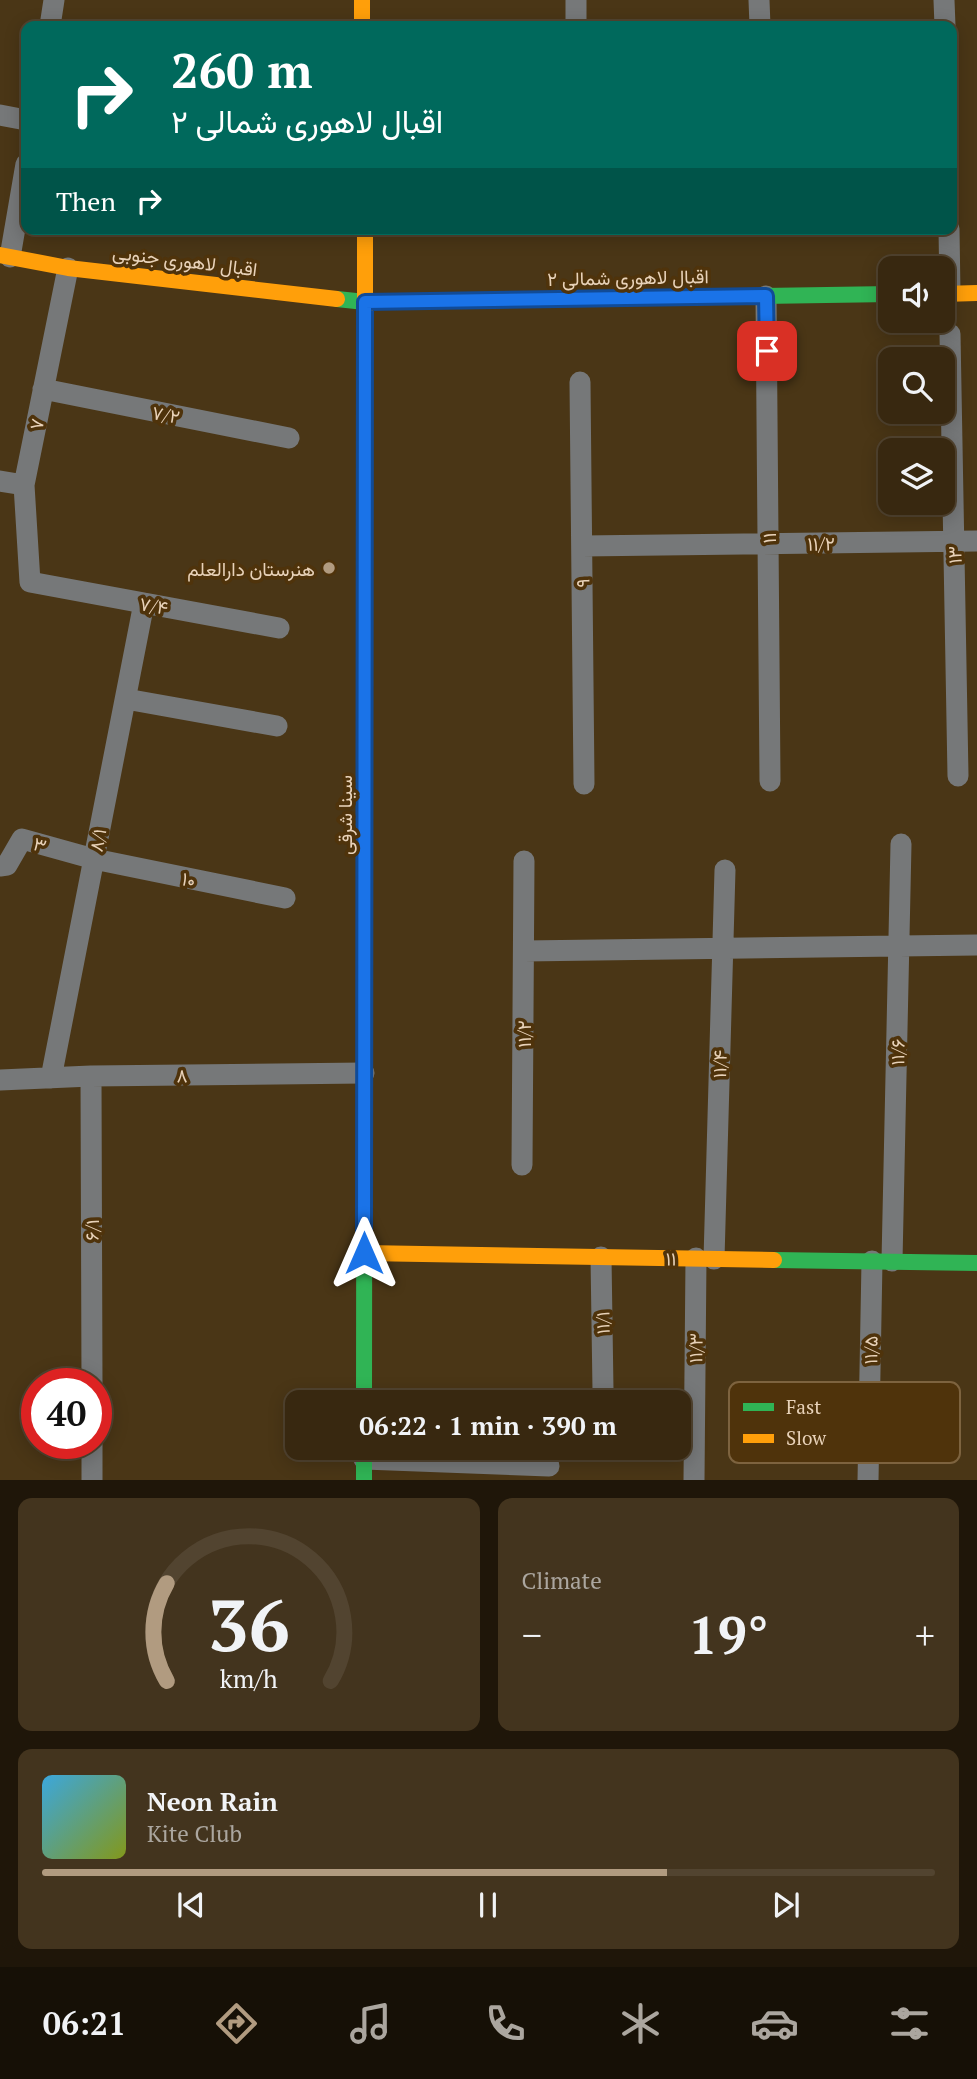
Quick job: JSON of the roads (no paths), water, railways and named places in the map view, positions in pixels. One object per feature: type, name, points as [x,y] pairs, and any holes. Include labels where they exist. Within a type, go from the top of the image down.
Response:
[{"type":"street","points":[[51,21],[54,0]]},
{"type":"street","points":[[362,0],[362,21]]},
{"type":"street","points":[[576,0],[576,21]]},
{"type":"street","points":[[760,0],[760,21]]},
{"type":"street","points":[[944,0],[945,21]]},
{"type":"street","points":[[0,115],[21,119]]},
{"type":"street","points":[[5,256],[21,186]]},
{"type":"street","name":"سینا شرقی","points":[[364,1390],[365,235]]},
{"type":"street","points":[[948,256],[949,235]]},
{"type":"street","name":"اقبال لاهوری جنوبی","points":[[5,256],[68,268],[365,302]]},
{"type":"street","name":"۷","points":[[30,582],[24,485],[68,268]]},
{"type":"street","points":[[955,293],[977,293]]},
{"type":"street","name":"اقبال لاهوری شمالی ۲","points":[[365,302],[878,294]]},
{"type":"street","name":"۱۱","points":[[766,296],[770,781]]},
{"type":"street","name":"۱۳","points":[[950,334],[958,776]]},
{"type":"street","name":"۹","points":[[580,382],[584,784]]},
{"type":"street","name":"۷/۲","points":[[43,389],[289,438]]},
{"type":"street","points":[[0,481],[24,485]]},
{"type":"street","name":"۱۱/۲","points":[[582,546],[977,541]]},
{"type":"street","name":"۷/۴","points":[[30,582],[279,628]]},
{"type":"street","name":"۸/۱","points":[[51,1078],[144,603]]},
{"type":"street","points":[[125,699],[277,726]]},
{"type":"street","name":"۳","points":[[0,866],[7,865],[22,839],[94,859]]},
{"type":"street","name":"۱۱/۶","points":[[882,1261],[899,946],[901,844]]},
{"type":"street","name":"۱۰","points":[[94,859],[285,898]]},
{"type":"street","name":"۱۱/۲","points":[[522,1165],[524,861]]},
{"type":"street","name":"۱۱/۴","points":[[705,1258],[724,870]]},
{"type":"street","points":[[524,951],[977,945]]},
{"type":"street","name":"۸","points":[[0,1080],[91,1076],[364,1073]]},
{"type":"street","name":"۶/۱","points":[[91,1076],[92,1368]]},
{"type":"street","name":"۱۱","points":[[364,1253],[977,1263]]},
{"type":"street","name":"۱۱/۱","points":[[601,1257],[603,1390]]},
{"type":"street","name":"۱۱/۳","points":[[694,1480],[705,1258]]},
{"type":"street","name":"۱۱/۵","points":[[874,1382],[882,1261]]},
{"type":"street","points":[[92,1459],[92,1480]]},
{"type":"street","points":[[364,1462],[549,1466]]},
{"type":"place","name":"هنرستان دارالعلم","points":[[329,568]]}]
